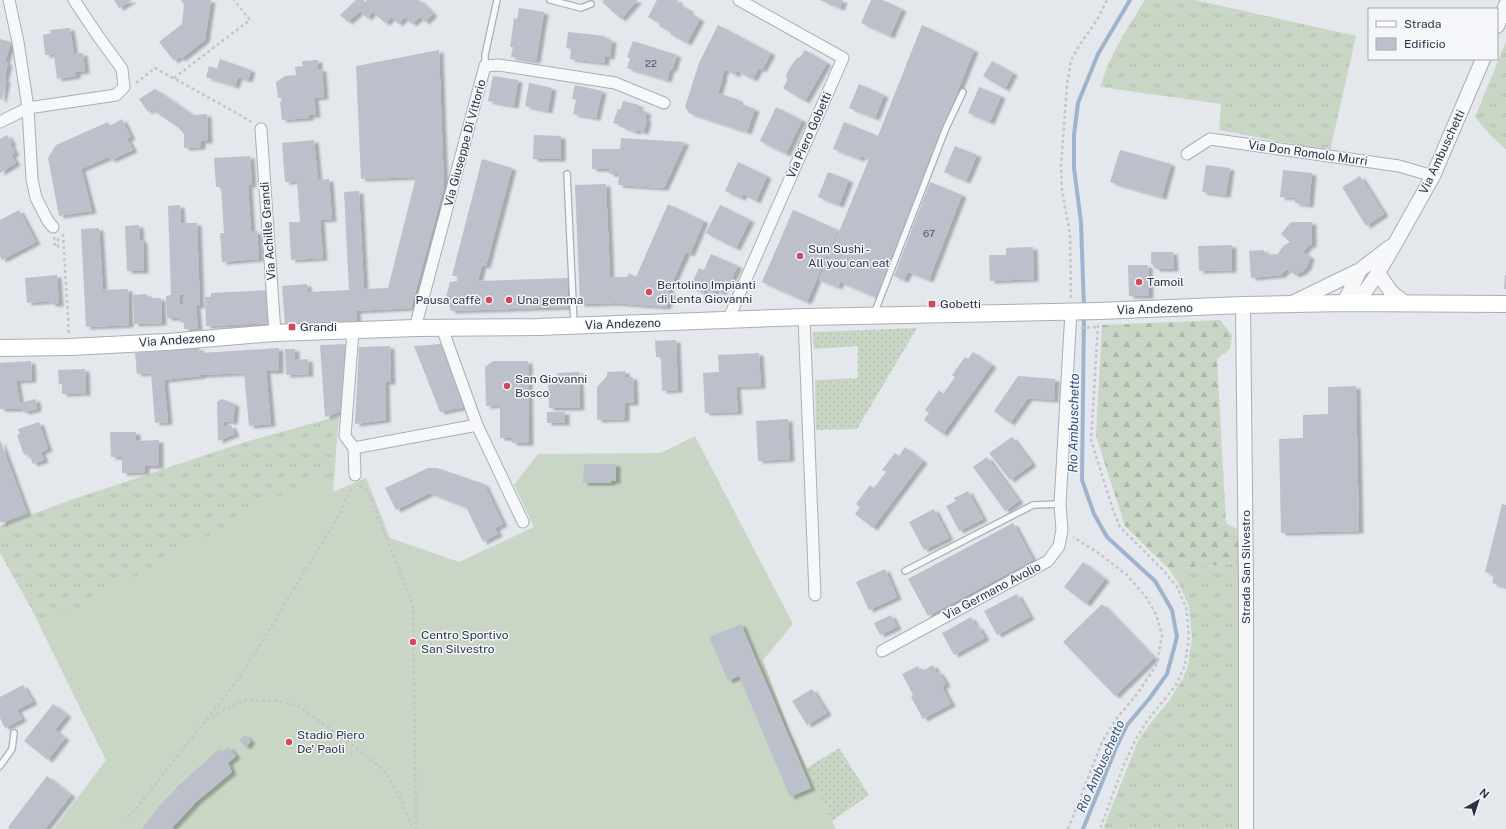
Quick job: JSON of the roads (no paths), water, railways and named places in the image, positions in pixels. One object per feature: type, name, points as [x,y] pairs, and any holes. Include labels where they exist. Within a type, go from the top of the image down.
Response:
[{"type":"main road","name":"Via Andezeno","points":[[0,348],[70,347],[167,342],[275,333],[416,328],[574,326],[804,317],[1099,311],[1243,305],[1350,303],[1506,304]]},
{"type":"street","points":[[9,0],[18,42],[28,108],[32,179],[36,198],[48,220],[54,226]]},
{"type":"street","points":[[0,122],[28,108],[116,95],[124,87],[122,69],[74,0]]},
{"type":"street","name":"Via Piero Gobetti","points":[[728,320],[843,58],[739,0]]},
{"type":"street","points":[[1498,24],[1506,5]]},
{"type":"street","name":"Via Ambuschetti","points":[[1350,303],[1378,273],[1433,176],[1483,60]]},
{"type":"street","name":"Via Giuseppe Di Vittorio","points":[[416,328],[485,66],[499,65],[614,83],[664,103]]},
{"type":"street","name":"Via Achille Grandi","points":[[260,129],[275,333]]},
{"type":"street","name":"Via Don Romolo Murri","points":[[1187,154],[1210,140],[1400,166],[1433,176]]},
{"type":"street","name":"Via Ambuschetti","points":[[1289,305],[1360,270],[1396,242]]},
{"type":"street","name":"Via Ambuschetti","points":[[1350,303],[1360,270]]},
{"type":"street","points":[[1378,273],[1391,292],[1405,303]]},
{"type":"street","name":"Strada San Silvestro","points":[[1243,305],[1246,584],[1246,829]]},
{"type":"street","name":"Via Germano Avolio","points":[[882,651],[1048,561],[1059,546],[1062,530],[1060,504],[1071,311]]},
{"type":"street","points":[[804,317],[815,595]]},
{"type":"street","points":[[442,328],[477,425],[523,522]]},
{"type":"street","points":[[353,331],[345,436],[354,448],[355,475]]},
{"type":"street","points":[[354,448],[477,425]]},
{"type":"lane","points":[[485,66],[485,55],[497,0]]},
{"type":"lane","points":[[550,0],[581,8],[591,4]]},
{"type":"lane","points":[[873,316],[946,128],[963,92]]},
{"type":"lane","points":[[567,174],[574,326]]},
{"type":"lane","points":[[905,571],[1033,505],[1060,504]]},
{"type":"lane","points":[[0,766],[12,749],[14,734]]},
{"type":"waterway","name":"Rio Ambuschetto","points":[[1084,308],[1081,222],[1074,168],[1074,135],[1078,103],[1098,54],[1130,0]]},
{"type":"waterway","name":"Rio Ambuschetto","points":[[1083,829],[1127,725],[1149,699],[1167,674],[1177,637],[1172,610],[1155,581],[1107,537],[1094,514],[1082,480],[1084,315]]},
{"type":"place","name":"Sun Sushi - All you can eat","points":[[800,256]]},
{"type":"place","name":"Tamoil","points":[[1139,282]]},
{"type":"place","name":"Bertolino Impianti di Lenta Giovanni","points":[[649,292]]},
{"type":"place","name":"Pausa caffè","points":[[489,300]]},
{"type":"place","name":"Una gemma","points":[[509,300]]},
{"type":"place","name":"Gobetti","points":[[932,304]]},
{"type":"place","name":"Grandi","points":[[292,327]]},
{"type":"place","name":"San Giovanni Bosco","points":[[507,386]]},
{"type":"place","name":"Centro Sportivo San Silvestro","points":[[413,642]]},
{"type":"place","name":"Stadio Piero De' Paoli","points":[[289,742]]}]
